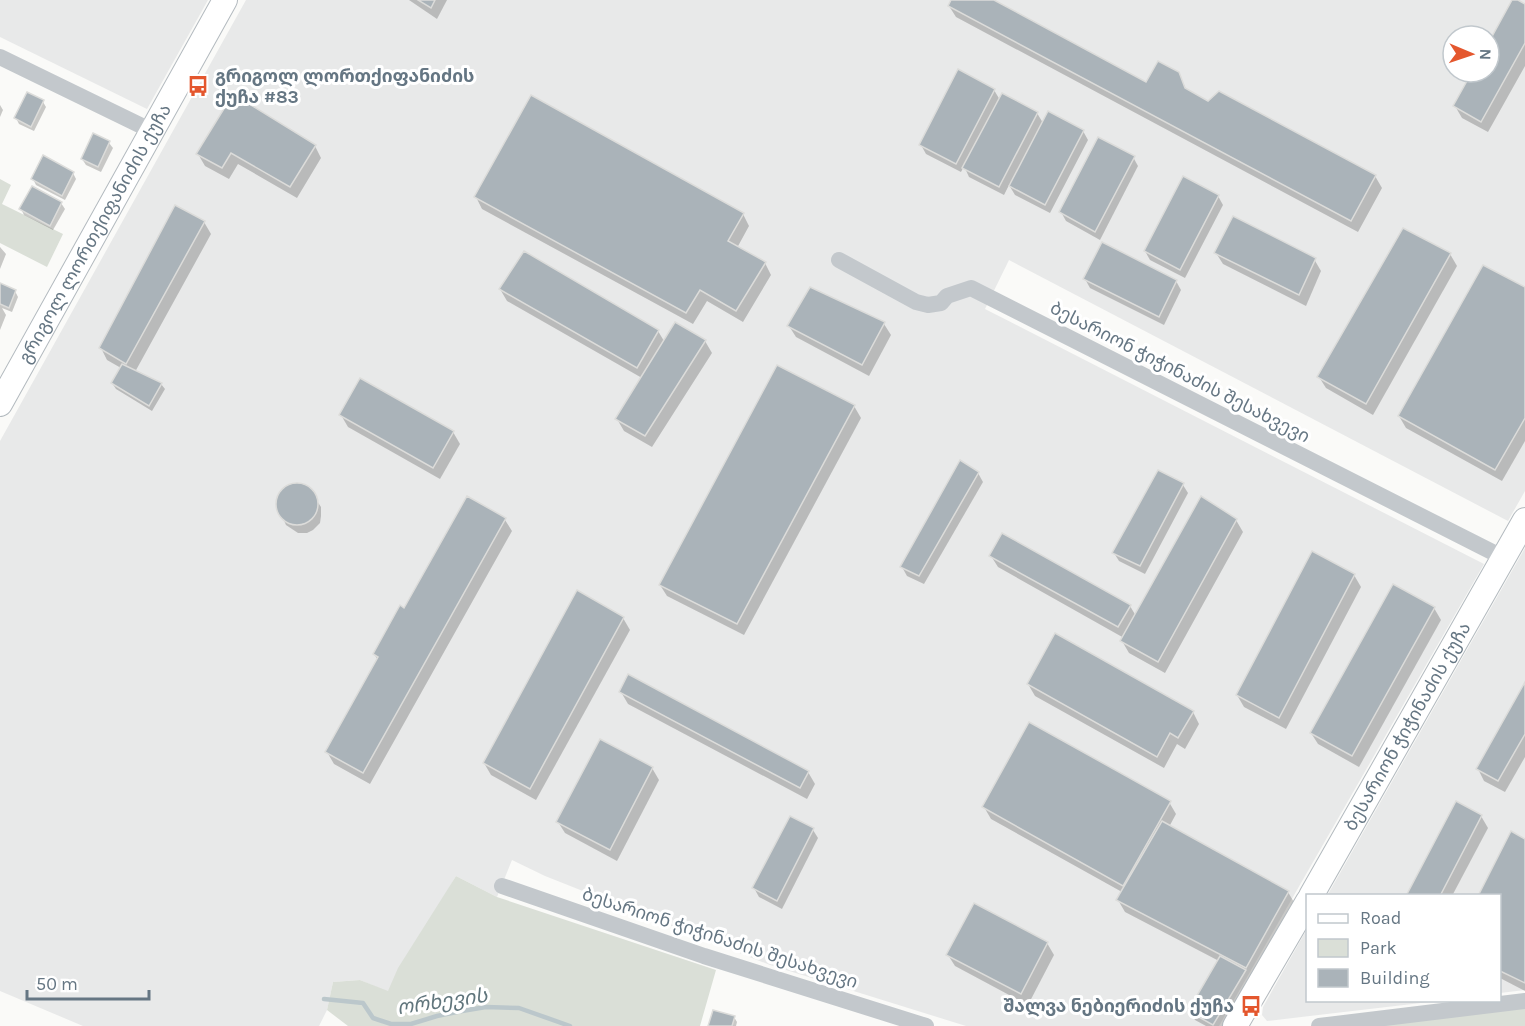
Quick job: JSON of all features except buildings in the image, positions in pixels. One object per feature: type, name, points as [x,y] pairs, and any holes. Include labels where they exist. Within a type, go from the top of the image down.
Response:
[{"type":"street","name":"გრიგოლ ლორთქიფანიძის ქუჩა","points":[[0,405],[225,0]]},
{"type":"street","points":[[0,57],[152,130]]},
{"type":"street","name":"ბესარიონ ჭიჭინაძის შესახვევი","points":[[839,260],[916,302],[928,305],[941,303],[947,296],[971,288],[1504,558]]},
{"type":"street","name":"ბესარიონ ჭიჭინაძის ქუჩა","points":[[1312,894],[1525,520]]},
{"type":"street","name":"ბესარიონ ჭიჭინაძის შესახვევი","points":[[502,886],[704,956],[926,1026]]},
{"type":"street","points":[[1235,1026],[1306,904]]},
{"type":"street","points":[[1319,1026],[1525,1001]]},
{"type":"shaded area","points":[[0,0],[208,0],[147,109],[0,37]]},
{"type":"shaded area","points":[[246,0],[1525,0],[1525,491],[1508,521],[1009,260],[985,309],[1484,564],[1219,1026],[966,1026],[770,965],[545,876],[512,860],[497,897],[456,876],[388,992],[360,980],[333,982],[327,1010],[319,1026],[83,1026],[0,991],[0,441]]},
{"type":"shaded area","points":[[1525,548],[1525,990],[1501,993],[1501,894],[1328,894]]},
{"type":"shaded area","points":[[1306,931],[1306,1002],[1429,1002],[1267,1021],[1262,1015],[1263,1007]]},
{"type":"green space","points":[[0,179],[11,185],[2,204],[63,234],[47,267],[0,243]]},
{"type":"green space","points":[[456,876],[497,897],[716,970],[700,1026],[348,1026],[327,1010],[333,982],[360,980],[388,991],[398,968]]},
{"type":"green space","points":[[1525,1008],[1525,1026],[1376,1026]]},
{"type":"waterway","name":"ორხევის","points":[[324,999],[363,1003],[373,1018],[391,1024],[411,1024],[437,1016],[486,1007],[519,1008],[570,1026]]},
{"type":"place","name":"გრიგოლ ლორთქიფანიძის ქუჩა #83","points":[[198,86]]},
{"type":"place","name":"შალვა ნებიერიძის ქუჩა","points":[[1251,1006]]}]
